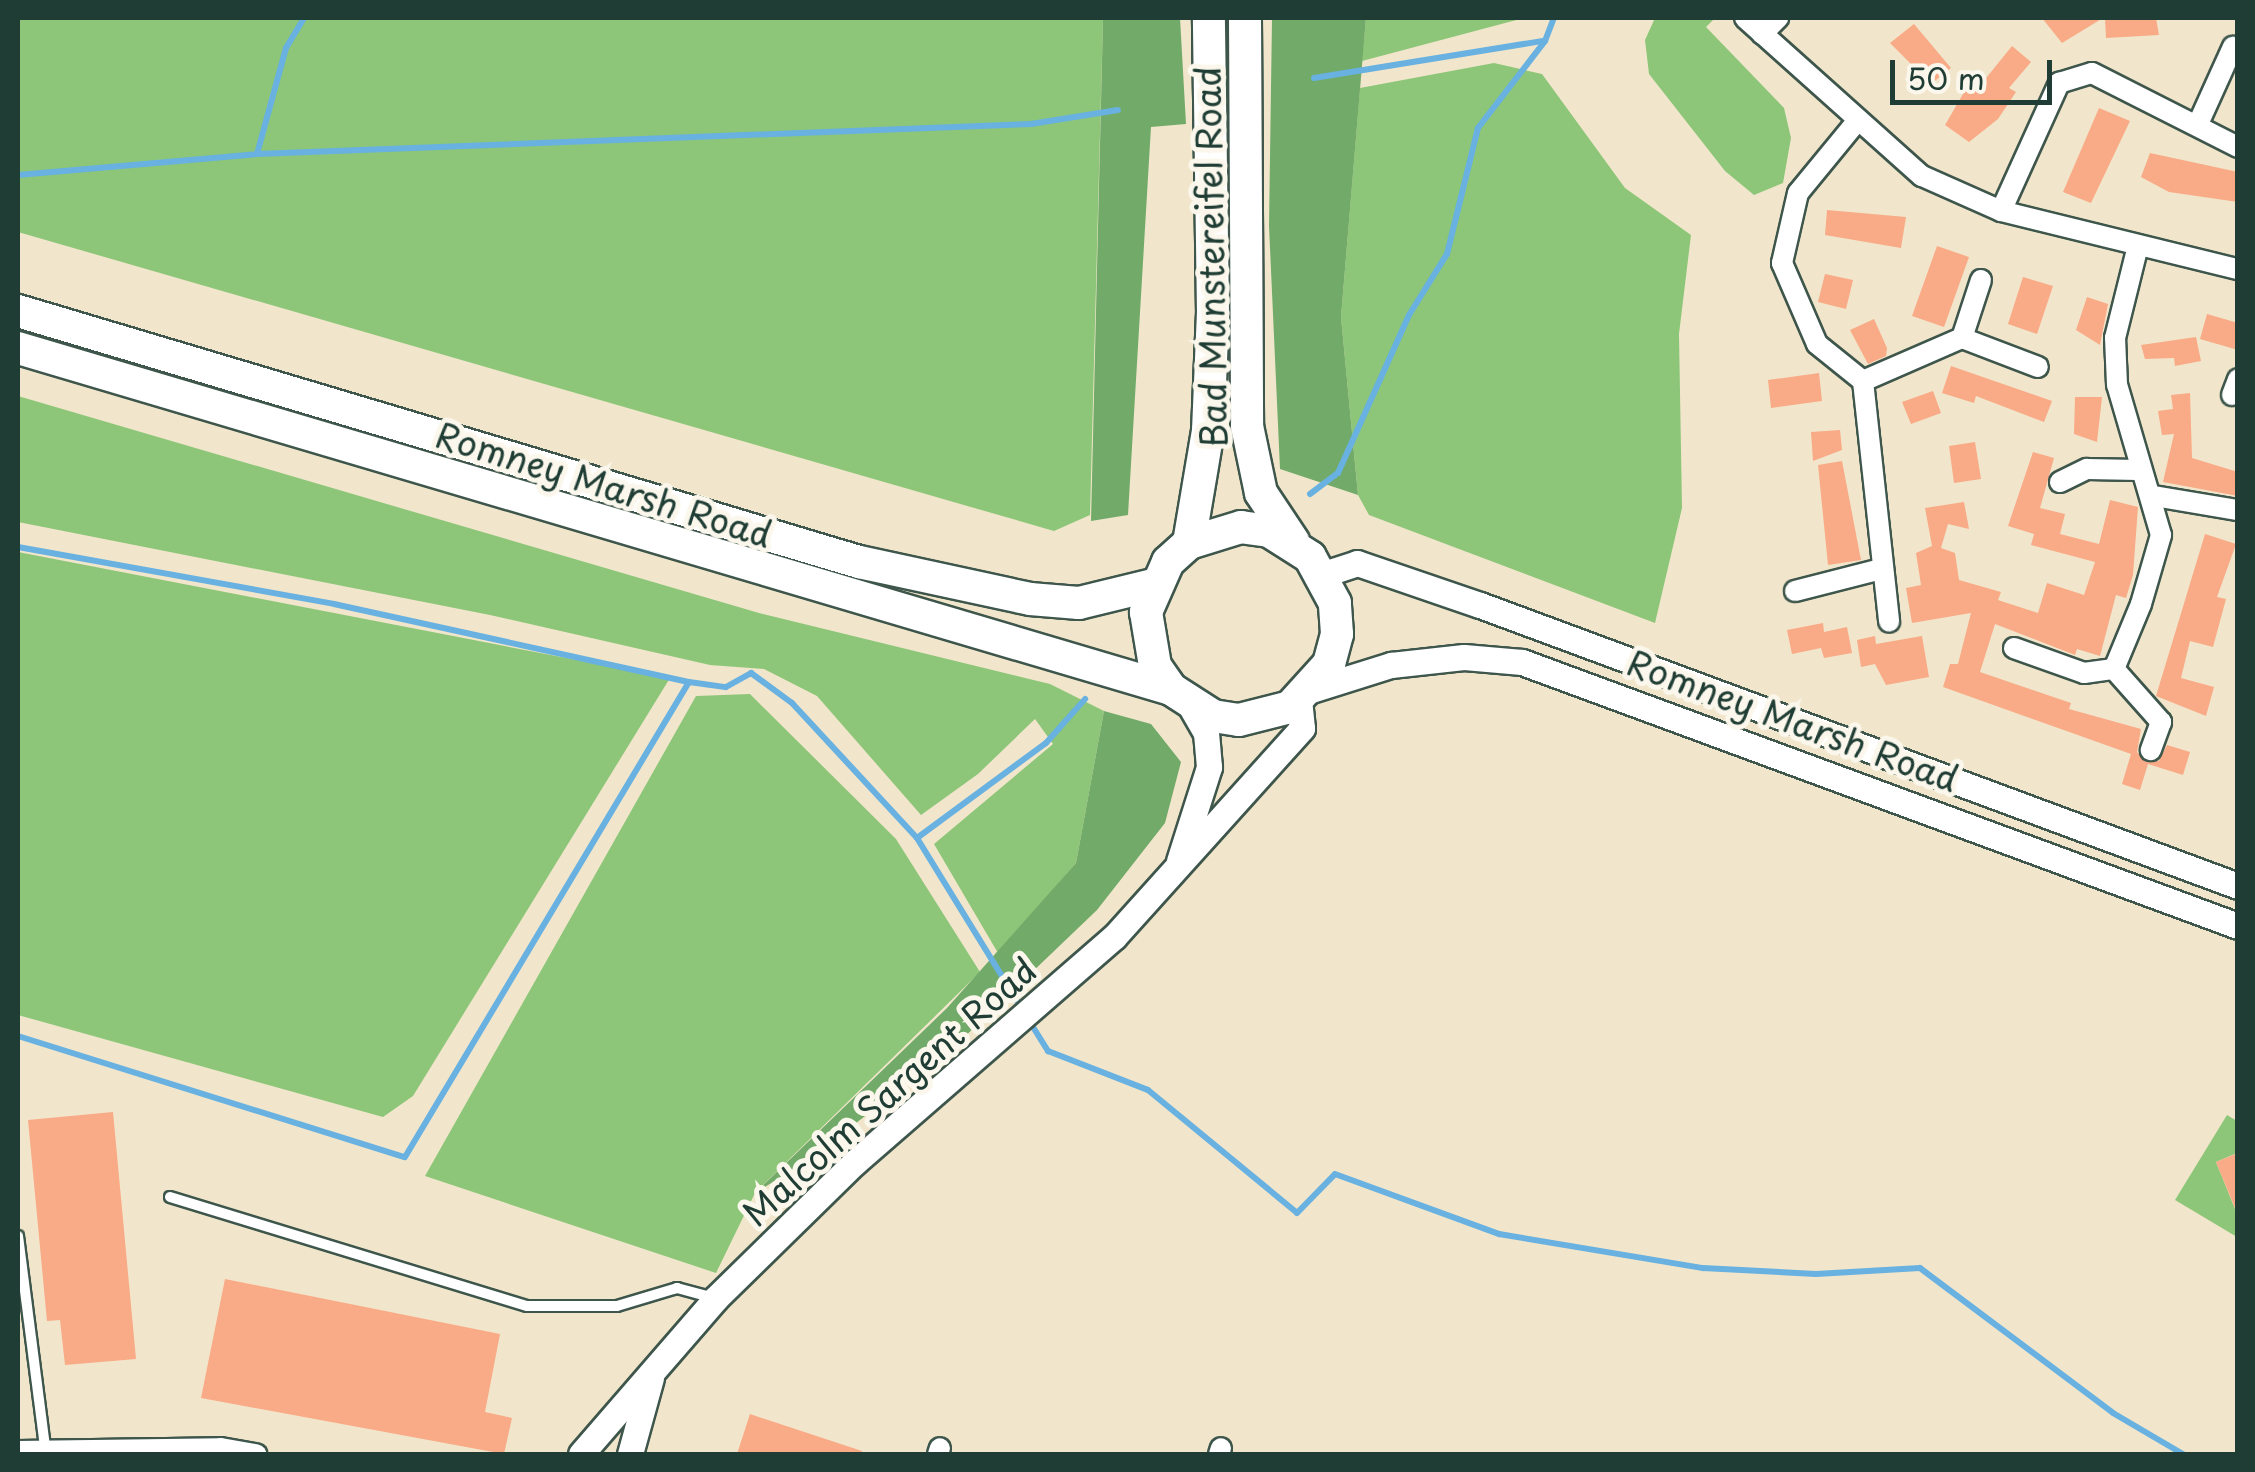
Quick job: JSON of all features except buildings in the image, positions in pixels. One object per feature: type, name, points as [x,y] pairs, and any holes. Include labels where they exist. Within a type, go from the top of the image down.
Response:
[{"type":"main road","name":"Bad Munstereifel Road","points":[[1188,543],[1208,430],[1213,314],[1209,18]]},
{"type":"main road","name":"Bad Munstereifel Road","points":[[1245,18],[1246,426],[1261,493],[1294,544]]},
{"type":"main road","name":"Romney Marsh Road","points":[[18,311],[859,562],[1030,599],[1079,603],[1153,586]]},
{"type":"main road","name":"Romney Marsh Road","points":[[18,348],[1180,697]]},
{"type":"main road","points":[[1241,528],[1294,544],[1324,574],[1335,603],[1337,634],[1306,695],[1266,717],[1239,720],[1180,697],[1146,640],[1153,586],[1188,543],[1241,528]]},
{"type":"street","points":[[1746,18],[1922,176],[2001,212],[2137,250],[2238,270]]},
{"type":"street","points":[[1762,34],[1778,18]]},
{"type":"street","points":[[2198,124],[2233,47]]},
{"type":"street","points":[[2001,212],[2059,82],[2092,74],[2238,147]]},
{"type":"street","points":[[1858,120],[1798,193],[1782,263],[1796,307],[1817,344],[1863,381],[1889,622]]},
{"type":"street","points":[[2114,668],[2161,534],[2154,496],[2138,470],[2117,385],[2115,338],[2137,250]]},
{"type":"street","points":[[1962,338],[1981,280]]},
{"type":"street","points":[[1863,381],[1962,338],[2038,367]]},
{"type":"street","points":[[2060,482],[2087,469],[2138,470]]},
{"type":"street","points":[[2154,496],[2238,510]]},
{"type":"street","name":"Romney Marsh Road","points":[[1324,574],[1357,563],[2238,886]]},
{"type":"street","points":[[1795,591],[1881,569]]},
{"type":"street","points":[[2014,648],[2084,673],[2114,668]]},
{"type":"street","name":"Romney Marsh Road","points":[[1306,695],[1391,665],[1464,656],[1522,662],[2238,926]]},
{"type":"street","points":[[2114,668],[2161,722],[2151,750]]},
{"type":"street","name":"Malcolm Sargent Road","points":[[583,1454],[716,1298],[855,1162],[1024,1015],[1176,870],[1302,728],[1306,695]]},
{"type":"street","name":"Malcolm Sargent Road","points":[[1176,870],[1209,766],[1206,733],[1180,697]]},
{"type":"street","name":"Malcolm Sargent Road","points":[[630,1454],[654,1369]]},
{"type":"street","points":[[18,1450],[221,1448],[256,1454]]},
{"type":"lane","points":[[170,1197],[527,1306],[617,1306],[677,1288],[716,1298]]},
{"type":"lane","points":[[18,1236],[46,1448]]},
{"type":"green space","points":[[18,18],[1103,18],[1090,515],[1054,531],[18,232]]},
{"type":"green space","points":[[1103,18],[1180,18],[1186,124],[1151,127],[1128,515],[1091,521]]},
{"type":"green space","points":[[1272,18],[1366,18],[1341,317],[1358,495],[1280,469],[1269,226]]},
{"type":"green space","points":[[1366,18],[1524,18],[1362,61]]},
{"type":"green space","points":[[1655,18],[1715,18],[1706,27],[1784,108],[1791,138],[1783,183],[1754,195],[1725,171],[1649,74],[1645,40]]},
{"type":"green space","points":[[1494,63],[1542,74],[1625,188],[1691,235],[1679,334],[1682,508],[1655,623],[1369,515],[1358,495],[1341,317],[1360,88]]},
{"type":"green space","points":[[18,396],[759,613],[1050,684],[1104,711],[1076,863],[998,953],[934,844],[1053,744],[1035,719],[978,774],[921,815],[817,696],[764,669],[710,665],[490,615],[18,522]]},
{"type":"green space","points":[[18,552],[670,678],[413,1096],[383,1117],[18,1015]]},
{"type":"green space","points":[[750,694],[896,839],[980,972],[755,1193],[716,1273],[425,1176],[696,696]]},
{"type":"green space","points":[[1104,711],[1151,724],[1181,762],[1165,823],[1097,910],[956,1045],[810,1159],[755,1193],[947,1008],[1076,863]]},
{"type":"green space","points":[[2227,1115],[2237,1121],[2237,1153],[2216,1162],[2237,1214],[2237,1237],[2175,1200]]},
{"type":"waterway","points":[[257,154],[286,48],[304,18]]},
{"type":"waterway","points":[[1310,494],[1338,473],[1409,315],[1447,254],[1478,128],[1545,41],[1554,18]]},
{"type":"waterway","points":[[1314,78],[1543,41]]},
{"type":"waterway","points":[[18,175],[257,154],[1031,124],[1118,110]]},
{"type":"waterway","points":[[18,547],[334,604],[689,682],[726,687],[751,673],[792,703],[917,838],[1022,1009]]},
{"type":"waterway","points":[[18,1036],[405,1157],[689,682]]},
{"type":"waterway","points":[[917,838],[1046,743],[1085,699]]},
{"type":"waterway","points":[[1028,1019],[1048,1051],[1148,1090],[1297,1213],[1335,1174],[1499,1234],[1703,1268],[1816,1274],[1920,1268],[2113,1413],[2183,1454]]}]
